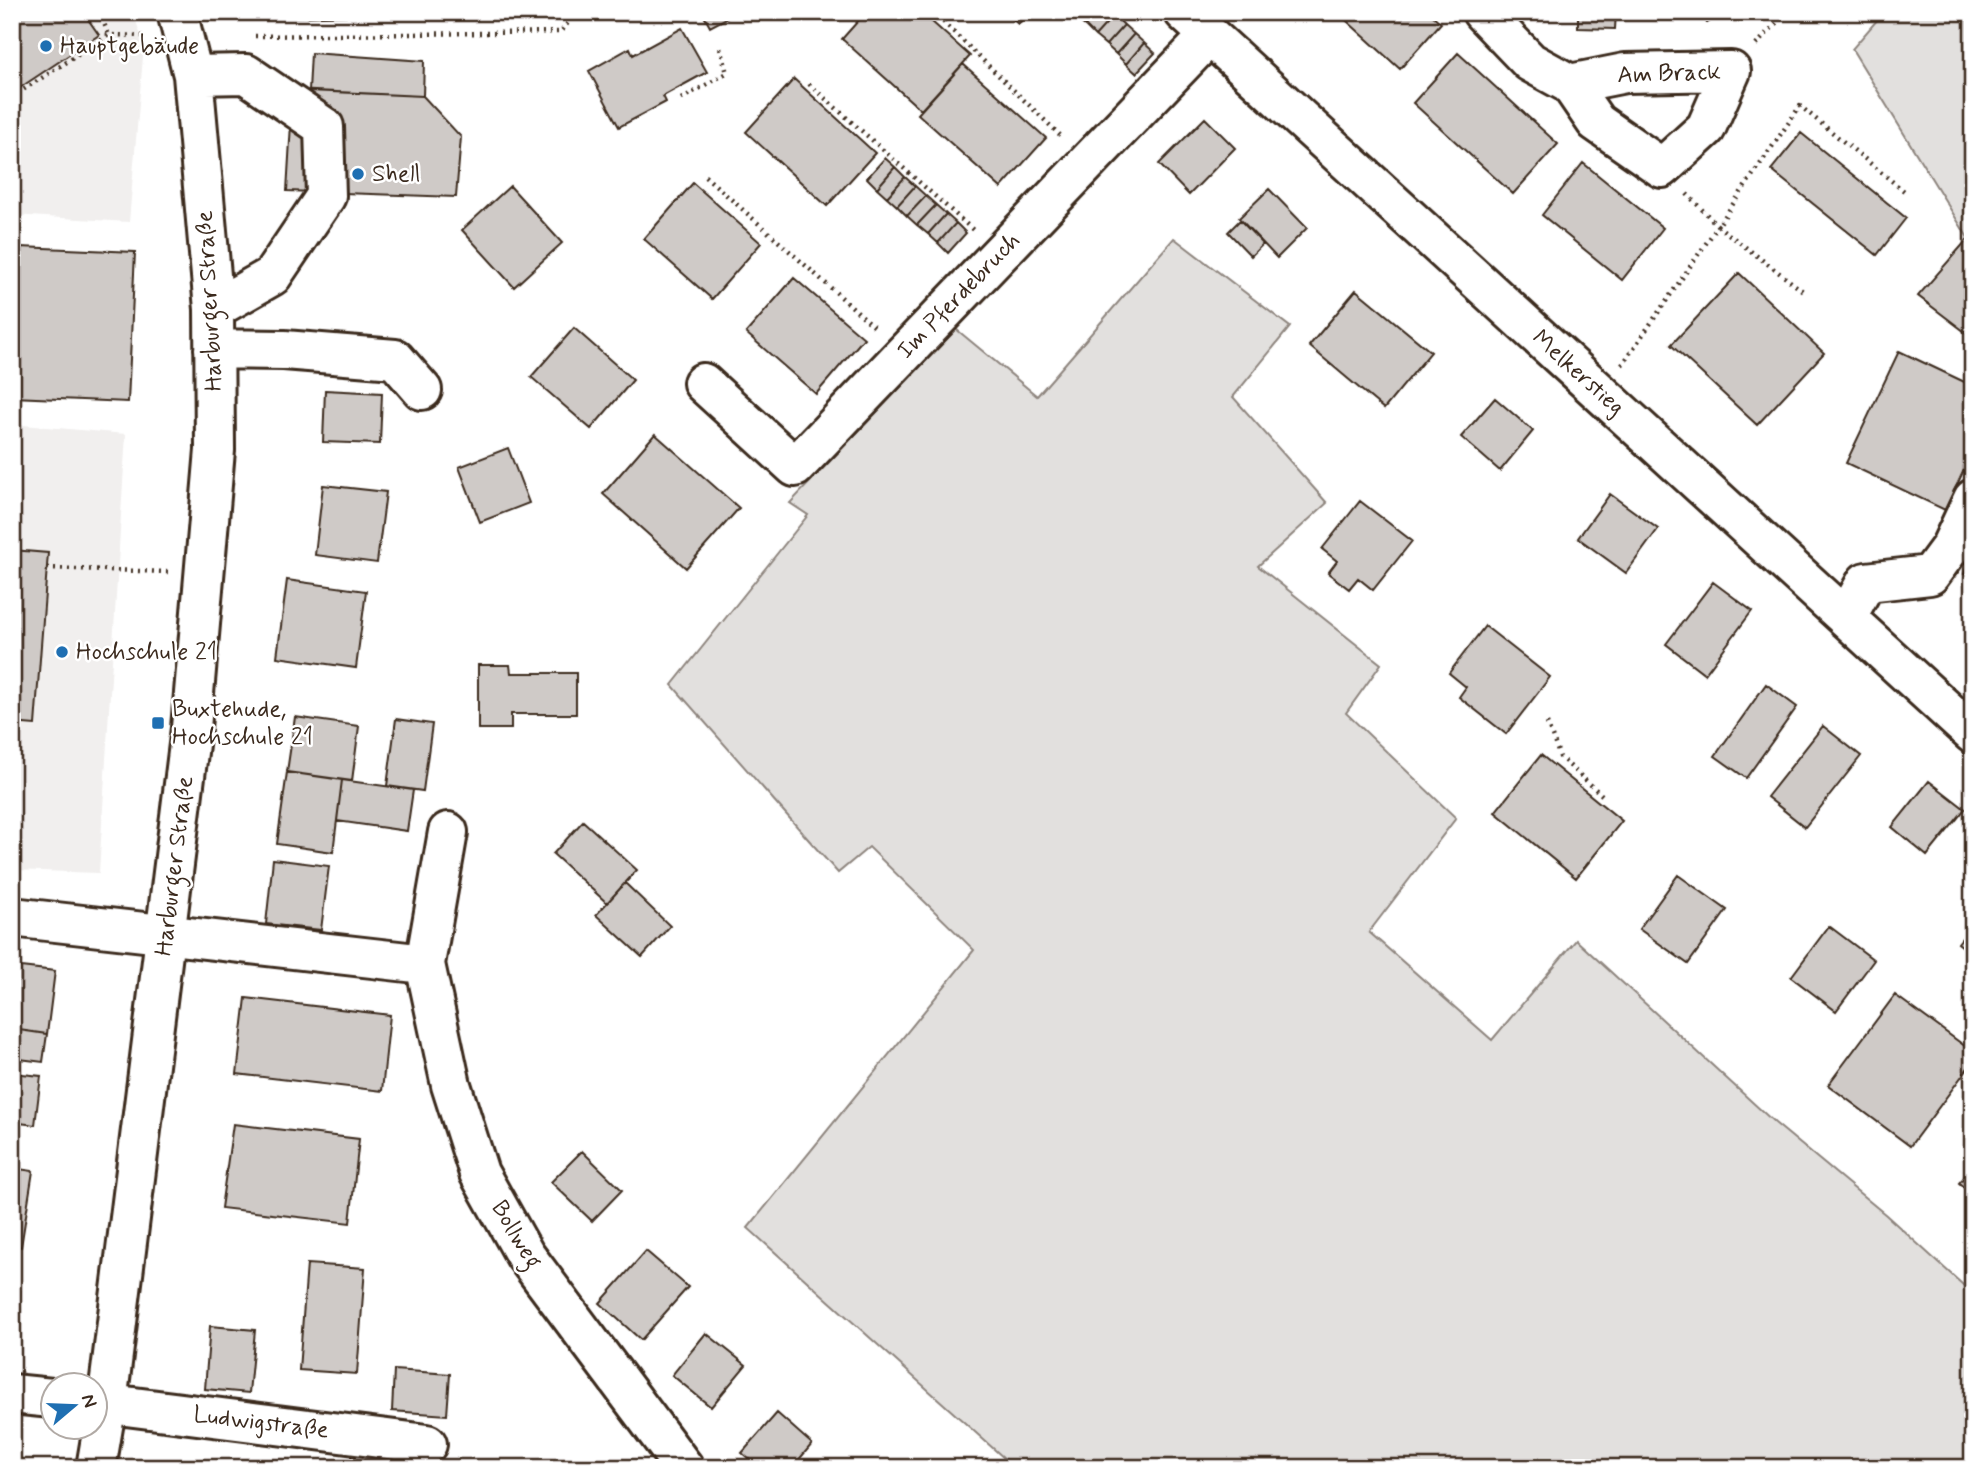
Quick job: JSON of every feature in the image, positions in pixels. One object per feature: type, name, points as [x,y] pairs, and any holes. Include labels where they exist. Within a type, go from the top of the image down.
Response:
[{"type":"street","points":[[1482,12],[1530,62],[1570,84],[1596,121],[1662,168]]},
{"type":"street","name":"Harburger Straße","points":[[105,1372],[167,934],[206,573],[215,450],[215,309],[193,75],[180,24]]},
{"type":"street","name":"Im Pferdebruch","points":[[703,383],[795,467],[1087,162],[1196,24]]},
{"type":"street","name":"Melkerstieg","points":[[1196,24],[1973,734]]},
{"type":"street","name":"Am Brack","points":[[1570,84],[1625,73],[1731,71],[1706,128],[1662,168]]},
{"type":"street","points":[[193,75],[246,74],[324,127],[326,196],[272,276],[215,309]]},
{"type":"street","points":[[214,349],[284,349],[395,359],[422,390]]},
{"type":"street","points":[[1846,618],[1866,582],[1930,575],[1950,548],[1973,499]]},
{"type":"street","name":"Bollweg","points":[[447,832],[425,964],[451,1085],[479,1173],[525,1255],[684,1468]]},
{"type":"street","points":[[12,917],[425,964]]},
{"type":"street","points":[[12,1394],[38,1397]]},
{"type":"street","name":"Ludwigstraße","points":[[108,1404],[427,1444]]},
{"type":"street","name":"Harburger Straße","points":[[96,1468],[98,1442]]},
{"type":"path","points":[[99,12],[109,35]]},
{"type":"path","points":[[254,36],[561,32],[576,12]]},
{"type":"path","points":[[933,12],[1087,162]]},
{"type":"path","points":[[1731,71],[1787,12]]},
{"type":"path","points":[[12,97],[109,35],[180,24]]},
{"type":"path","points":[[681,99],[727,74],[720,48]]},
{"type":"path","points":[[809,84],[1000,253]]},
{"type":"path","points":[[1603,396],[1800,106],[1904,191]]},
{"type":"path","points":[[1662,168],[1718,226],[1803,291]]},
{"type":"path","points":[[705,176],[904,353]]},
{"type":"path","points":[[47,568],[206,573]]},
{"type":"path","points":[[1547,723],[1560,757],[1603,796]]},
{"type":"shaded area","points":[[12,12],[133,12],[144,45],[129,222],[12,215]]},
{"type":"shaded area","points":[[1884,12],[1973,12],[1973,246],[1852,49]]},
{"type":"shaded area","points":[[1174,238],[1290,327],[1233,397],[1327,503],[1258,566],[1381,664],[1346,713],[1456,818],[1369,932],[1492,1040],[1576,940],[1775,1123],[1886,1215],[1973,1294],[1973,1468],[1015,1468],[748,1228],[974,950],[869,847],[838,873],[672,685],[808,515],[790,503],[956,329],[1037,396]]},
{"type":"shaded area","name":"Hochschule 21","points":[[12,424],[126,434],[99,873],[12,870]]},
{"type":"building","name":"Hauptgebäude","points":[[12,12],[83,12],[99,35],[12,93]]},
{"type":"building","points":[[287,12],[357,12],[357,15],[287,17]]},
{"type":"building","points":[[702,12],[738,12],[710,27]]},
{"type":"building","points":[[866,12],[921,12],[970,56],[921,110],[842,39]]},
{"type":"building","points":[[1005,12],[1030,12],[1018,24]]},
{"type":"building","points":[[1078,12],[1097,12],[1085,26],[1074,17]]},
{"type":"building","points":[[1097,12],[1114,15],[1095,36],[1085,26]]},
{"type":"building","points":[[1337,12],[1429,12],[1441,23],[1400,69]]},
{"type":"building","points":[[1578,12],[1616,12],[1615,29],[1578,28]]},
{"type":"building","points":[[1700,12],[1724,12],[1707,23]]},
{"type":"building","points":[[1114,15],[1124,25],[1106,45],[1095,36]]},
{"type":"building","points":[[1124,25],[1134,34],[1116,54],[1106,45]]},
{"type":"building","points":[[682,28],[707,72],[663,96],[666,102],[619,127],[589,71],[630,48],[633,55]]},
{"type":"building","points":[[1134,34],[1144,43],[1126,64],[1116,54]]},
{"type":"building","points":[[1144,43],[1155,53],[1136,73],[1126,64]]},
{"type":"building","points":[[311,53],[424,61],[423,96],[309,91]]},
{"type":"building","points":[[1458,53],[1558,144],[1513,194],[1413,103]]},
{"type":"building","points":[[963,64],[1046,138],[1001,188],[918,114]]},
{"type":"building","points":[[794,79],[875,153],[827,206],[746,132]]},
{"type":"building","points":[[293,90],[423,96],[461,137],[456,197],[287,191]]},
{"type":"building","points":[[1205,118],[1235,148],[1189,195],[1159,164]]},
{"type":"building","points":[[1801,133],[1906,218],[1877,255],[1771,170]]},
{"type":"building","points":[[885,158],[895,167],[877,188],[867,178]]},
{"type":"building","points":[[1583,163],[1663,228],[1622,280],[1542,215]]},
{"type":"building","points":[[895,167],[905,177],[887,197],[877,188]]},
{"type":"building","points":[[905,177],[915,186],[897,206],[887,197]]},
{"type":"building","points":[[693,183],[761,243],[712,299],[644,239]]},
{"type":"building","points":[[510,186],[562,243],[514,287],[462,230]]},
{"type":"building","points":[[915,186],[926,196],[907,216],[897,206]]},
{"type":"building","points":[[1269,189],[1307,228],[1277,258],[1239,218]]},
{"type":"building","points":[[926,196],[936,205],[917,225],[907,216]]},
{"type":"building","points":[[936,205],[946,214],[928,234],[917,225]]},
{"type":"building","points":[[946,214],[956,223],[938,243],[928,234]]},
{"type":"building","points":[[1240,220],[1263,244],[1251,256],[1228,232]]},
{"type":"building","points":[[956,223],[966,233],[948,253],[938,243]]},
{"type":"building","points":[[1973,233],[1973,338],[1918,296]]},
{"type":"building","points":[[20,247],[135,252],[128,402],[13,397]]},
{"type":"building","points":[[1739,273],[1824,353],[1757,425],[1671,345]]},
{"type":"building","points":[[794,278],[864,338],[816,394],[746,333]]},
{"type":"building","points":[[1356,290],[1431,352],[1384,409],[1309,346]]},
{"type":"building","points":[[574,328],[633,380],[591,429],[531,377]]},
{"type":"building","points":[[1899,351],[1973,386],[1973,451],[1945,510],[1846,463]]},
{"type":"building","points":[[325,390],[382,393],[380,444],[323,442]]},
{"type":"building","points":[[1495,398],[1533,431],[1500,471],[1461,437]]},
{"type":"building","points":[[655,434],[739,508],[686,568],[603,494]]},
{"type":"building","points":[[508,448],[529,503],[480,522],[459,467]]},
{"type":"building","points":[[323,485],[386,492],[377,563],[315,555]]},
{"type":"building","points":[[1610,494],[1658,529],[1626,573],[1578,538]]},
{"type":"building","points":[[1360,501],[1412,541],[1373,590],[1358,578],[1349,589],[1328,573],[1337,561],[1322,549]]},
{"type":"building","points":[[12,550],[48,553],[35,725],[12,723]]},
{"type":"building","points":[[1973,550],[1973,578],[1964,574]]},
{"type":"building","points":[[287,580],[366,591],[356,668],[277,657]]},
{"type":"building","points":[[1713,582],[1752,611],[1705,674],[1666,644]]},
{"type":"building","points":[[1485,626],[1550,677],[1506,734],[1459,697],[1466,687],[1449,673]]},
{"type":"building","points":[[478,665],[510,665],[511,673],[576,673],[576,714],[511,714],[511,729],[478,729]]},
{"type":"building","points":[[1766,684],[1797,707],[1746,778],[1715,756]]},
{"type":"building","points":[[295,717],[359,726],[352,781],[287,772]]},
{"type":"building","points":[[396,719],[432,724],[423,791],[387,786]]},
{"type":"building","points":[[1823,726],[1861,756],[1805,827],[1767,797]]},
{"type":"building","points":[[1541,755],[1622,821],[1576,878],[1495,812]]},
{"type":"building","points":[[287,772],[342,780],[333,852],[277,844]]},
{"type":"building","points":[[342,780],[413,790],[407,831],[337,821]]},
{"type":"building","points":[[1929,781],[1965,809],[1927,856],[1892,827]]},
{"type":"building","points":[[583,821],[637,870],[607,903],[553,854]]},
{"type":"building","points":[[273,859],[329,866],[321,930],[266,924]]},
{"type":"building","points":[[1678,875],[1727,910],[1688,964],[1639,929]]},
{"type":"building","points":[[625,883],[670,926],[642,957],[596,915]]},
{"type":"building","points":[[1973,924],[1973,955],[1958,943]]},
{"type":"building","points":[[1829,926],[1874,960],[1836,1011],[1791,977]]},
{"type":"building","points":[[12,966],[55,971],[47,1034],[12,1029]]},
{"type":"building","points":[[1895,995],[1973,1052],[1973,1061],[1910,1146],[1828,1085]]},
{"type":"building","points":[[246,998],[390,1015],[382,1091],[237,1074]]},
{"type":"building","points":[[12,1029],[47,1034],[43,1062],[12,1058]]},
{"type":"building","points":[[12,1073],[41,1076],[35,1125],[12,1122]]},
{"type":"building","points":[[233,1124],[359,1139],[350,1223],[221,1208]]},
{"type":"building","points":[[582,1151],[622,1190],[592,1221],[551,1182]]},
{"type":"building","points":[[1973,1167],[1973,1195],[1959,1183]]},
{"type":"building","points":[[12,1168],[33,1171],[21,1247],[12,1246]]},
{"type":"building","points":[[646,1251],[688,1287],[641,1340],[600,1303]]},
{"type":"building","points":[[307,1264],[365,1268],[357,1374],[299,1370]]},
{"type":"building","points":[[12,1290],[20,1291],[12,1359]]},
{"type":"building","points":[[210,1326],[255,1330],[249,1393],[205,1389]]},
{"type":"building","points":[[706,1333],[746,1365],[711,1407],[672,1375]]},
{"type":"building","points":[[394,1370],[450,1374],[447,1415],[392,1411]]},
{"type":"building","points":[[777,1413],[812,1444],[792,1468],[759,1468],[742,1453]]},
{"type":"building","points":[[351,1457],[381,1468],[348,1468]]},
{"type":"place","name":"Hauptgebäude","points":[[46,46]]},
{"type":"place","name":"Shell","points":[[358,174]]},
{"type":"place","name":"Hochschule 21","points":[[62,652]]},
{"type":"place","name":"Buxtehude, Hochschule 21","points":[[158,723]]}]
